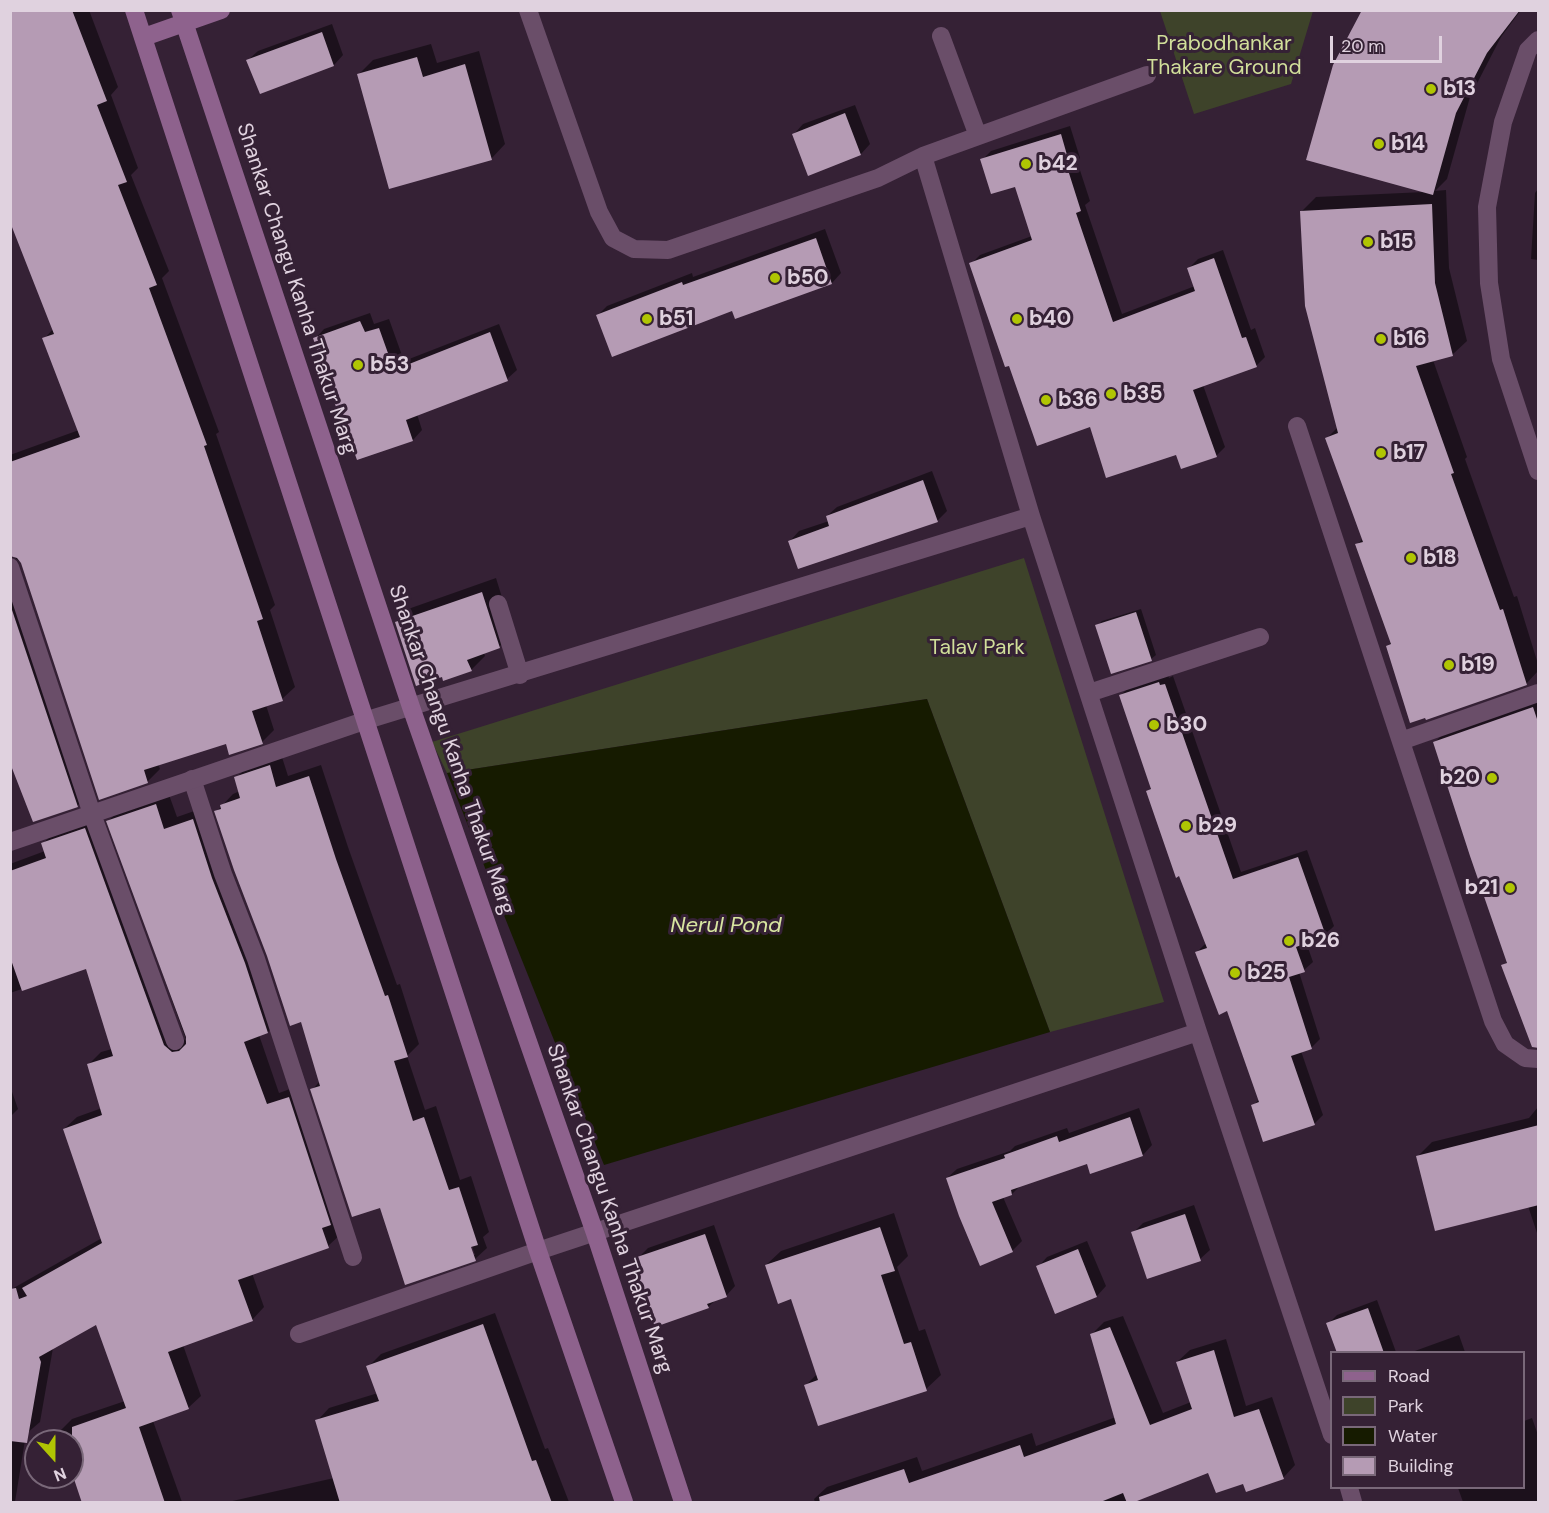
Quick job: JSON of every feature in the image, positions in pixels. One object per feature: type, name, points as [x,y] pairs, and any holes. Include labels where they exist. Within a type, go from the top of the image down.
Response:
[{"type":"street","points":[[134,10],[364,721],[538,1251],[624,1503]]},
{"type":"street","points":[[144,37],[182,16],[221,10]]},
{"type":"street","points":[[528,10],[599,212],[613,238],[634,249],[668,250],[878,178],[923,156],[1147,75]]},
{"type":"street","name":"Shankar Changu Kanha Thakur Marg","points":[[182,16],[411,707],[596,1233],[683,1503]]},
{"type":"street","points":[[941,36],[978,136]]},
{"type":"street","points":[[1537,463],[1501,359],[1489,283],[1487,207],[1503,122],[1528,50],[1539,40]]},
{"type":"street","points":[[923,156],[1031,516],[1198,1032],[1330,1429]]},
{"type":"street","points":[[1297,426],[1493,1021],[1505,1044],[1525,1058],[1539,1059]]},
{"type":"street","points":[[10,842],[364,721],[520,675],[1031,516]]},
{"type":"street","points":[[10,567],[92,814],[175,1041]]},
{"type":"street","points":[[498,604],[520,675]]},
{"type":"street","points":[[1089,693],[1260,637]]},
{"type":"street","points":[[1401,741],[1539,693]]},
{"type":"street","points":[[192,779],[223,874],[256,959],[352,1257]]},
{"type":"street","points":[[299,1334],[538,1251],[1198,1032]]},
{"type":"green space","name":"Prabodhankar Thakare Ground","points":[[1160,10],[1313,11],[1291,84],[1194,114]]},
{"type":"green space","name":"Talav Park","points":[[1024,558],[1164,1002],[1050,1032],[927,699],[447,773],[432,742]]},
{"type":"water","name":"Nerul Pond","points":[[927,699],[1050,1032],[604,1165],[447,773]]},
{"type":"building","points":[[10,10],[72,10],[107,101],[97,105],[127,182],[118,185],[157,285],[149,288],[207,445],[204,446],[263,619],[257,621],[283,701],[252,711],[263,744],[229,755],[226,744],[144,770],[148,783],[99,800],[21,563],[17,558],[10,556],[10,462],[80,437],[42,338],[54,334],[10,222]]},
{"type":"building","points":[[1362,10],[1520,10],[1487,53],[1456,113],[1433,195],[1306,160],[1333,65]]},
{"type":"building","points":[[322,32],[334,66],[260,94],[246,60]]},
{"type":"building","points":[[417,57],[423,77],[465,64],[492,160],[389,189],[357,74]]},
{"type":"building","points":[[845,113],[861,155],[808,176],[792,134]]},
{"type":"building","points":[[1061,134],[1071,169],[1068,170],[1081,211],[1076,213],[1113,322],[1195,291],[1187,268],[1214,258],[1242,338],[1246,337],[1257,367],[1193,390],[1217,457],[1181,469],[1176,455],[1106,478],[1090,427],[1037,446],[1009,366],[1005,367],[969,263],[1032,240],[1015,187],[991,194],[980,159]]},
{"type":"building","points":[[1432,204],[1435,283],[1453,356],[1416,366],[1454,473],[1451,474],[1500,610],[1503,609],[1527,685],[1426,720],[1425,718],[1410,723],[1386,646],[1391,644],[1355,544],[1363,542],[1325,438],[1338,433],[1305,306],[1300,211]]},
{"type":"building","points":[[816,238],[832,284],[735,319],[732,311],[612,357],[596,315],[682,282],[683,285]]},
{"type":"building","points":[[360,321],[365,332],[379,328],[394,370],[490,332],[508,381],[406,420],[413,441],[357,460],[340,412],[338,413],[313,338]]},
{"type":"building","points":[[923,480],[938,522],[798,569],[788,541],[829,526],[826,516]]},
{"type":"building","points":[[482,592],[500,648],[467,660],[472,671],[443,681],[442,677],[416,686],[395,622]]},
{"type":"building","points":[[10,604],[78,807],[33,822],[10,763]]},
{"type":"building","points":[[1136,612],[1152,661],[1111,674],[1095,625]]},
{"type":"building","points":[[1159,682],[1160,685],[1165,684],[1233,879],[1298,857],[1326,936],[1296,947],[1305,972],[1289,977],[1312,1049],[1291,1056],[1315,1125],[1263,1142],[1251,1105],[1259,1102],[1227,1011],[1219,1015],[1195,952],[1207,948],[1179,876],[1176,878],[1146,791],[1151,789],[1119,695]]},
{"type":"building","points":[[1533,707],[1539,725],[1539,1048],[1532,1047],[1501,965],[1507,963],[1433,742]]},
{"type":"building","points":[[270,765],[276,787],[309,776],[336,859],[385,996],[388,995],[408,1057],[394,1061],[413,1121],[424,1117],[449,1190],[459,1187],[478,1245],[471,1247],[476,1261],[405,1285],[380,1208],[352,1217],[310,1089],[320,1086],[301,1022],[290,1026],[214,811],[221,809],[220,805],[240,798],[234,777]]},
{"type":"building","points":[[156,804],[164,829],[193,819],[268,1033],[244,1042],[267,1104],[289,1097],[331,1225],[322,1228],[329,1248],[238,1280],[253,1321],[168,1352],[189,1409],[139,1427],[165,1503],[82,1503],[77,1489],[84,1489],[84,1429],[72,1429],[72,1427],[126,1408],[96,1325],[39,1357],[41,1362],[29,1429],[24,1429],[24,1443],[10,1441],[10,1289],[16,1288],[19,1299],[27,1296],[22,1288],[102,1243],[63,1129],[102,1115],[87,1064],[113,1056],[86,969],[22,991],[10,957],[10,871],[46,858],[41,843],[85,828],[164,1045],[172,1052],[179,1051],[186,1044],[186,1037],[106,821]]},
{"type":"building","points":[[1130,1117],[1143,1156],[1090,1174],[1087,1164],[1011,1190],[1012,1195],[992,1202],[1013,1252],[980,1266],[946,1178],[1005,1158],[1004,1155],[1057,1136],[1059,1142]]},
{"type":"building","points":[[1539,1125],[1539,1205],[1435,1231],[1416,1156]]},
{"type":"building","points":[[1185,1214],[1201,1261],[1147,1279],[1131,1232]]},
{"type":"building","points":[[880,1227],[895,1271],[881,1275],[904,1344],[911,1342],[927,1391],[818,1426],[804,1385],[818,1380],[791,1299],[778,1304],[765,1265]]},
{"type":"building","points":[[705,1234],[727,1297],[707,1304],[709,1308],[655,1327],[651,1316],[644,1318],[628,1274],[642,1269],[637,1257]]},
{"type":"building","points":[[1078,1249],[1097,1297],[1055,1314],[1036,1266]]},
{"type":"building","points":[[1368,1308],[1383,1351],[1336,1351],[1326,1323]]},
{"type":"building","points":[[483,1324],[532,1461],[536,1460],[552,1503],[340,1503],[315,1420],[379,1401],[366,1366]]},
{"type":"building","points":[[1110,1327],[1150,1425],[1192,1409],[1176,1362],[1214,1350],[1234,1417],[1259,1409],[1284,1479],[1246,1492],[1243,1484],[1216,1493],[1208,1473],[1132,1503],[1127,1503],[1123,1493],[1098,1503],[820,1503],[819,1497],[904,1469],[909,1483],[1020,1445],[1024,1457],[1116,1424],[1090,1334]]},
{"type":"place","name":"b13","points":[[1431,89]]},
{"type":"place","name":"b14","points":[[1379,144]]},
{"type":"place","name":"b42","points":[[1026,164]]},
{"type":"place","name":"b15","points":[[1368,242]]},
{"type":"place","name":"b50","points":[[775,278]]},
{"type":"place","name":"b51","points":[[647,319]]},
{"type":"place","name":"b40","points":[[1017,319]]},
{"type":"place","name":"b16","points":[[1381,339]]},
{"type":"place","name":"b53","points":[[358,365]]},
{"type":"place","name":"b35","points":[[1111,394]]},
{"type":"place","name":"b36","points":[[1046,400]]},
{"type":"place","name":"b17","points":[[1381,453]]},
{"type":"place","name":"b18","points":[[1411,558]]},
{"type":"place","name":"b19","points":[[1449,665]]},
{"type":"place","name":"b30","points":[[1154,725]]},
{"type":"place","name":"b20","points":[[1492,778]]},
{"type":"place","name":"b29","points":[[1186,826]]},
{"type":"place","name":"b21","points":[[1510,888]]},
{"type":"place","name":"b26","points":[[1289,941]]},
{"type":"place","name":"b25","points":[[1235,973]]}]
